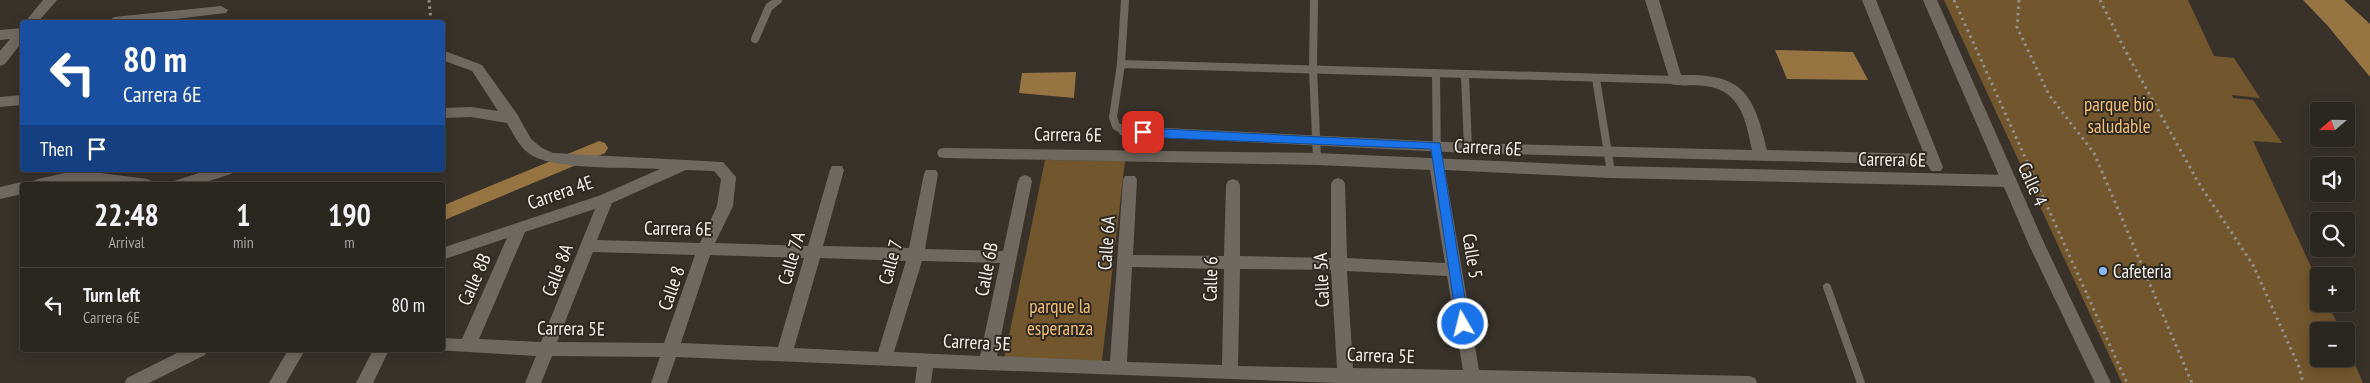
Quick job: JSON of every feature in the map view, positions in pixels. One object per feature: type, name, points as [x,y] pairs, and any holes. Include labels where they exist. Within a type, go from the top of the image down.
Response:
[{"type":"street","points":[[33,20],[50,0]]},
{"type":"street","points":[[1652,0],[1676,80],[1700,79],[1728,86],[1747,105],[1761,155]]},
{"type":"street","points":[[1870,0],[1940,180]]},
{"type":"street","name":"Calle 4","points":[[1930,0],[2010,182],[2103,383]]},
{"type":"street","points":[[127,20],[224,5]]},
{"type":"street","points":[[214,20],[224,5]]},
{"type":"street","points":[[0,35],[20,33]]},
{"type":"street","points":[[0,61],[20,36]]},
{"type":"street","points":[[445,56],[477,68],[496,98],[512,118],[526,143],[537,152],[552,158],[690,163]]},
{"type":"street","points":[[0,102],[20,100]]},
{"type":"street","points":[[445,113],[471,112],[512,118]]},
{"type":"street","name":"Carrera 6E","points":[[1125,131],[1468,148],[1933,160]]},
{"type":"street","points":[[1196,156],[1197,136]]},
{"type":"street","points":[[1257,157],[1258,139]]},
{"type":"street","points":[[1468,148],[1472,167]]},
{"type":"street","name":"Carrera 6E","points":[[944,153],[1257,157],[1611,172],[2010,182]]},
{"type":"street","points":[[1738,154],[1743,176]]},
{"type":"street","points":[[1836,157],[1842,178]]},
{"type":"street","name":"Calle 8","points":[[660,383],[705,248],[726,206],[729,177],[718,166],[690,163]]},
{"type":"street","name":"Carrera 4E","points":[[445,253],[606,199],[690,163]]},
{"type":"street","name":"Calle 5","points":[[1437,164],[1472,381]]},
{"type":"street","name":"Calle 7A","points":[[784,356],[837,170]]},
{"type":"street","points":[[188,182],[220,172]]},
{"type":"street","name":"Calle 7","points":[[884,359],[916,254],[931,174]]},
{"type":"street","points":[[51,182],[78,176],[124,182]]},
{"type":"street","name":"Calle 6A","points":[[1118,369],[1130,180]]},
{"type":"street","name":"Calle 6B","points":[[987,364],[1025,181]]},
{"type":"street","name":"Calle 5A","points":[[1338,184],[1339,264],[1346,379]]},
{"type":"street","name":"Calle 6","points":[[1230,372],[1233,185]]},
{"type":"street","points":[[0,193],[20,188]]},
{"type":"street","name":"Calle 8A","points":[[533,383],[606,199]]},
{"type":"street","name":"Calle 8B","points":[[468,345],[519,229]]},
{"type":"street","name":"Carrera 6E","points":[[587,246],[1008,257]]},
{"type":"street","points":[[1124,261],[1231,264],[1339,264],[1455,270]]},
{"type":"street","name":"Carrera 5E","points":[[445,345],[548,349],[671,350],[784,356],[926,360],[1118,369],[1200,377],[1230,372],[1346,379],[1749,383]]},
{"type":"street","points":[[133,383],[195,352]]},
{"type":"street","points":[[277,383],[296,352]]},
{"type":"street","points":[[364,383],[380,352]]},
{"type":"street","points":[[923,383],[926,360]]},
{"type":"lane","points":[[755,39],[769,7],[778,0]]},
{"type":"lane","points":[[1125,0],[1121,64],[1113,117],[1116,126],[1125,131]]},
{"type":"lane","points":[[1314,0],[1313,68],[1317,159]]},
{"type":"lane","points":[[1121,64],[1313,68],[1465,76],[1676,80]]},
{"type":"lane","points":[[1436,75],[1437,164]]},
{"type":"lane","points":[[1465,76],[1468,148]]},
{"type":"lane","points":[[1596,79],[1606,151],[1611,172]]},
{"type":"lane","points":[[1827,287],[1861,383]]},
{"type":"path","points":[[429,0],[431,20]]},
{"type":"path","points":[[1954,0],[2127,383]]},
{"type":"path","points":[[2019,0],[2017,27],[2049,94],[2094,154],[2192,383]]},
{"type":"path","points":[[2100,0],[2125,50],[2198,182],[2253,264],[2299,368],[2303,383]]},
{"type":"green space","name":"parque bio saludable","points":[[1944,0],[2188,0],[2214,56],[2234,58],[2260,98],[2232,95],[2233,98],[2253,100],[2282,143],[2253,141],[2311,267],[2310,312],[2332,312],[2337,322],[2310,322],[2310,367],[2355,367],[2355,365],[2363,383],[2122,383]]},
{"type":"green space","name":"parque la esperanza","points":[[1045,160],[1125,161],[1101,369],[1003,365]]},
{"type":"shaded area","points":[[2303,0],[2344,0],[2370,24],[2370,77],[2327,25]]},
{"type":"shaded area","points":[[1775,50],[1853,52],[1868,80],[1787,79]]},
{"type":"shaded area","points":[[1076,72],[1074,98],[1019,93],[1022,73]]},
{"type":"waterway","points":[[445,213],[599,148]]},
{"type":"place","name":"Cafeteria","points":[[2103,271]]},
{"type":"route","points":[[1143,132],[1436,146],[1437,164],[1463,324]]}]
